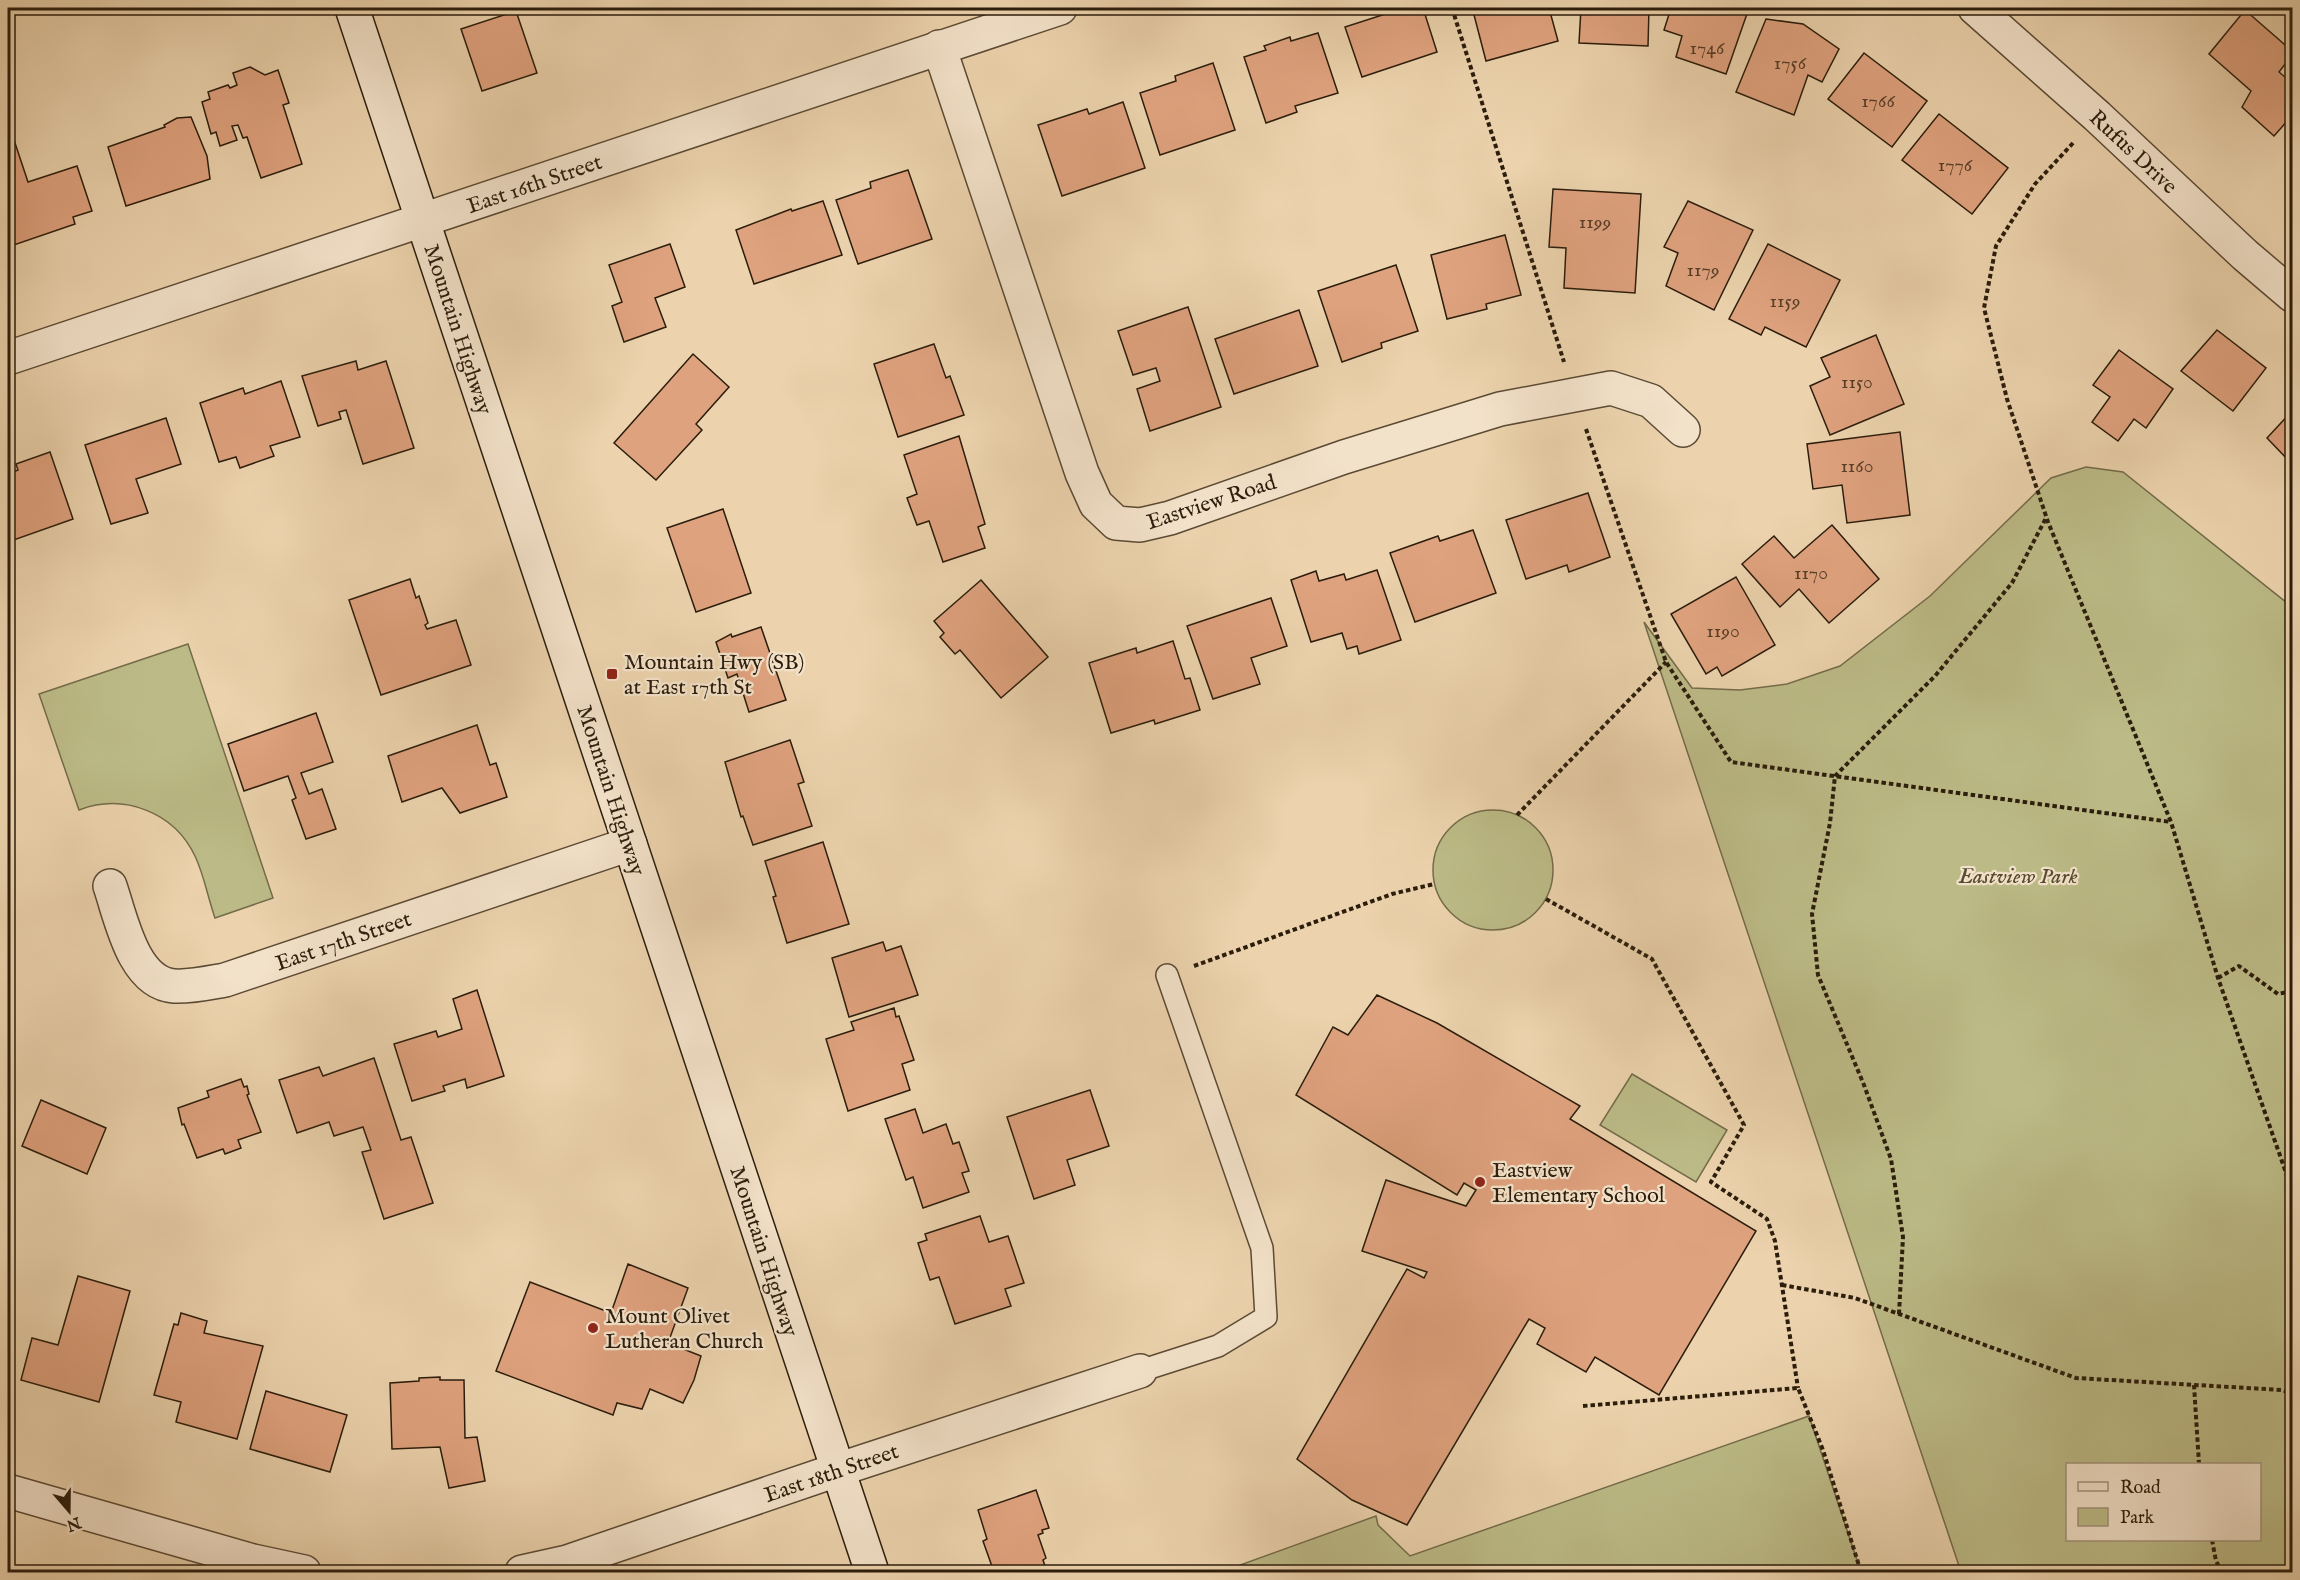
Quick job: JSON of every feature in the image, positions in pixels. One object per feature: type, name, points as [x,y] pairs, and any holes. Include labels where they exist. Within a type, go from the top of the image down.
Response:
[{"type":"street","name":"Mountain Highway","points":[[352,8],[872,1572]]},
{"type":"street","name":"East 16th Street","points":[[8,358],[1060,8]]},
{"type":"street","name":"Rufus Drive","points":[[1975,8],[2097,116],[2245,255],[2292,295]]},
{"type":"street","name":"Eastview Road","points":[[939,47],[1082,473],[1096,504],[1116,523],[1140,525],[1170,518],[1344,457],[1500,410],[1611,388],[1651,401],[1683,430]]},
{"type":"street","name":"East 17th Street","points":[[110,885],[137,962],[153,979],[171,986],[196,986],[225,980],[630,844]]},
{"type":"street","name":"East 18th Street","points":[[522,1572],[567,1562],[837,1470],[1140,1371]]},
{"type":"street","points":[[8,1491],[242,1558],[304,1572]]},
{"type":"lane","points":[[1140,1371],[1218,1346],[1266,1317],[1262,1248],[1167,975]]},
{"type":"path","points":[[1452,8],[1473,75]]},
{"type":"path","points":[[2097,116],[2035,184],[1996,246],[1984,308],[2007,399],[2046,518],[2171,822],[2218,978],[2292,1190]]},
{"type":"path","points":[[1899,1314],[1903,1237],[1891,1159],[1864,1085],[1818,975],[1812,915],[1830,823],[1834,776],[1935,676],[2012,583],[2046,518]]},
{"type":"path","points":[[1518,815],[1666,662],[1731,762],[2171,822]]},
{"type":"path","points":[[1167,975],[1392,894],[1434,884]]},
{"type":"path","points":[[1546,899],[1652,959],[1744,1125],[1711,1182],[1767,1219],[1775,1241],[1798,1388],[1823,1449],[1862,1572]]},
{"type":"path","points":[[2218,978],[2239,966],[2278,994],[2292,991]]},
{"type":"path","points":[[1782,1285],[1855,1298],[2076,1378],[2282,1390],[2292,1394]]},
{"type":"path","points":[[2194,1385],[2199,1463]]},
{"type":"path","points":[[1583,1406],[1798,1388]]},
{"type":"path","points":[[2212,1541],[2216,1561],[2222,1572]]},
{"type":"green space","name":"Eastview Park","points":[[2086,467],[2123,472],[2292,607],[2292,1572],[1961,1572],[1644,622],[1692,688],[1740,690],[1787,684],[1840,666],[1930,596],[2051,478]]},
{"type":"green space","points":[[188,644],[273,898],[215,918],[195,856],[186,841],[174,828],[146,810],[130,805],[96,805],[79,810],[39,694]]},
{"type":"green space","points":[[1493,810],[1516,815],[1535,828],[1548,847],[1553,870],[1548,893],[1535,912],[1516,925],[1493,930],[1470,925],[1451,912],[1438,893],[1433,870],[1438,847],[1451,828],[1470,815]]},
{"type":"green space","points":[[1632,1074],[1727,1130],[1696,1182],[1600,1125]]},
{"type":"green space","points":[[1809,1416],[1861,1572],[1221,1572],[1376,1516],[1378,1525],[1410,1556]]},
{"type":"building","points":[[1404,8],[1423,8],[1437,52],[1362,77],[1345,27]]},
{"type":"building","points":[[1487,8],[1549,8],[1558,41],[1486,61],[1473,11]]},
{"type":"building","points":[[1581,8],[1649,8],[1648,46],[1579,43]]},
{"type":"building","points":[[1671,8],[1749,8],[1726,74],[1676,57],[1682,36],[1664,30]]},
{"type":"building","points":[[2245,10],[2292,51],[2292,55],[2279,72],[2292,83],[2292,124],[2288,120],[2274,136],[2242,107],[2251,91],[2209,54]]},
{"type":"building","points":[[516,11],[537,73],[482,91],[461,29]]},
{"type":"building","points":[[1766,19],[1803,24],[1839,49],[1822,82],[1808,75],[1794,115],[1736,92]]},
{"type":"building","points":[[1318,33],[1338,93],[1295,106],[1297,112],[1266,123],[1244,57],[1266,50],[1264,46],[1290,37],[1291,41]]},
{"type":"building","points":[[1864,53],[1927,101],[1892,147],[1828,99]]},
{"type":"building","points":[[1213,63],[1235,130],[1160,155],[1140,93],[1176,81],[1175,76]]},
{"type":"building","points":[[250,67],[265,75],[278,70],[289,103],[283,105],[302,164],[261,178],[247,137],[243,138],[238,125],[232,126],[237,140],[220,146],[216,132],[211,134],[202,102],[210,99],[208,92],[228,85],[230,88],[237,85],[233,73]]},
{"type":"building","points":[[1123,102],[1145,168],[1062,196],[1038,125],[1087,109],[1089,114]]},
{"type":"building","points":[[1939,114],[2008,168],[1972,214],[1902,160]]},
{"type":"building","points":[[191,117],[207,156],[210,179],[126,206],[108,147],[165,127],[164,125],[177,118]]},
{"type":"building","points":[[13,137],[28,182],[77,166],[92,211],[73,217],[75,224],[8,247],[8,139]]},
{"type":"building","points":[[908,170],[932,239],[858,264],[836,200],[871,188],[870,182]]},
{"type":"building","points":[[1553,189],[1641,194],[1635,293],[1564,288],[1566,248],[1549,247]]},
{"type":"building","points":[[823,201],[842,255],[754,284],[736,230],[791,209],[792,211]]},
{"type":"building","points":[[1688,201],[1753,230],[1714,310],[1666,286],[1678,253],[1664,247]]},
{"type":"building","points":[[1505,235],[1521,295],[1486,304],[1487,309],[1447,319],[1431,255]]},
{"type":"building","points":[[670,244],[685,287],[655,298],[666,327],[624,342],[612,306],[622,302],[609,265]]},
{"type":"building","points":[[1768,244],[1840,280],[1806,347],[1765,327],[1761,335],[1729,319]]},
{"type":"building","points":[[1396,265],[1418,331],[1381,343],[1382,348],[1342,362],[1318,291]]},
{"type":"building","points":[[1188,307],[1221,407],[1150,431],[1137,389],[1160,381],[1156,368],[1133,375],[1118,331]]},
{"type":"building","points":[[1299,310],[1318,366],[1234,394],[1215,339]]},
{"type":"building","points":[[2217,330],[2266,368],[2233,411],[2181,371]]},
{"type":"building","points":[[1876,335],[1904,404],[1830,435],[1810,386],[1830,377],[1821,358]]},
{"type":"building","points":[[934,344],[946,378],[950,376],[964,415],[898,437],[874,364]]},
{"type":"building","points":[[2119,350],[2173,389],[2146,428],[2134,419],[2118,441],[2092,422],[2110,397],[2093,385]]},
{"type":"building","points":[[693,354],[729,387],[696,424],[702,430],[656,480],[614,443]]},
{"type":"building","points":[[356,361],[358,370],[386,361],[414,448],[363,464],[346,410],[339,412],[341,419],[318,426],[302,376]]},
{"type":"building","points":[[281,381],[300,437],[270,446],[274,456],[240,468],[236,457],[219,462],[200,403],[243,388],[245,394]]},
{"type":"building","points":[[2292,411],[2292,464],[2267,438]]},
{"type":"building","points":[[166,418],[181,464],[136,479],[148,513],[111,524],[85,445]]},
{"type":"building","points":[[1900,432],[1910,515],[1847,523],[1842,485],[1813,489],[1807,444]]},
{"type":"building","points":[[959,436],[985,524],[978,527],[985,548],[943,562],[929,521],[917,525],[907,498],[917,494],[904,455]]},
{"type":"building","points":[[50,452],[73,519],[8,542],[8,474],[18,470],[16,464]]},
{"type":"building","points":[[1588,493],[1610,557],[1569,572],[1567,565],[1526,579],[1506,520]]},
{"type":"building","points":[[723,509],[751,593],[696,612],[667,528]]},
{"type":"building","points":[[1832,525],[1879,579],[1829,623],[1799,589],[1780,607],[1742,564],[1774,536],[1794,558]]},
{"type":"building","points":[[1473,530],[1496,593],[1415,622],[1390,553],[1438,536],[1440,541]]},
{"type":"building","points":[[1377,570],[1401,640],[1359,654],[1357,646],[1347,649],[1342,633],[1311,642],[1291,580],[1316,571],[1319,581],[1344,574],[1346,580]]},
{"type":"building","points":[[1736,577],[1775,645],[1722,676],[1717,667],[1706,674],[1671,614]]},
{"type":"building","points":[[410,579],[416,598],[419,596],[428,623],[425,625],[427,629],[456,620],[471,665],[381,695],[349,600]]},
{"type":"building","points":[[981,580],[1048,657],[1001,698],[960,650],[955,654],[940,637],[944,633],[934,621]]},
{"type":"building","points":[[1271,598],[1287,646],[1251,658],[1260,684],[1213,699],[1187,626]]},
{"type":"building","points":[[761,627],[786,700],[749,712],[737,674],[728,678],[716,642],[731,634],[732,637]]},
{"type":"building","points":[[1173,641],[1185,679],[1190,678],[1200,710],[1155,724],[1154,720],[1111,733],[1089,663],[1136,648],[1137,653]]},
{"type":"building","points":[[316,713],[333,762],[301,773],[309,794],[322,789],[336,829],[306,839],[292,800],[296,798],[288,776],[244,791],[228,744]]},
{"type":"building","points":[[477,725],[490,765],[496,763],[507,797],[460,813],[442,788],[402,802],[388,756]]},
{"type":"building","points":[[790,740],[804,782],[798,784],[812,826],[753,845],[743,816],[741,817],[725,762]]},
{"type":"building","points":[[823,842],[849,924],[787,943],[765,861]]},
{"type":"building","points":[[883,942],[886,951],[901,946],[918,995],[849,1017],[832,958]]},
{"type":"building","points":[[477,990],[504,1076],[467,1088],[465,1079],[443,1086],[445,1091],[412,1101],[394,1044],[436,1031],[438,1037],[462,1029],[453,999]]},
{"type":"building","points":[[1377,995],[1437,1023],[1580,1106],[1570,1119],[1756,1231],[1659,1395],[1595,1357],[1586,1372],[1537,1344],[1545,1328],[1529,1319],[1407,1525],[1352,1500],[1297,1459],[1407,1269],[1424,1278],[1427,1272],[1362,1251],[1386,1180],[1466,1206],[1476,1190],[1464,1183],[1457,1195],[1296,1095],[1333,1027],[1348,1035]]},
{"type":"building","points":[[894,1008],[914,1060],[902,1064],[910,1090],[848,1111],[826,1039],[854,1030],[851,1022]]},
{"type":"building","points":[[374,1058],[401,1140],[411,1137],[433,1203],[384,1219],[362,1152],[371,1150],[363,1127],[334,1136],[329,1122],[297,1133],[279,1080],[319,1067],[323,1076]]},
{"type":"building","points":[[241,1079],[244,1087],[247,1086],[249,1094],[247,1095],[261,1132],[238,1140],[241,1148],[225,1154],[223,1149],[197,1158],[184,1124],[182,1125],[178,1108],[209,1097],[207,1091]]},
{"type":"building","points":[[1090,1090],[1109,1146],[1067,1160],[1075,1185],[1034,1199],[1007,1117]]},
{"type":"building","points":[[41,1100],[106,1128],[87,1174],[22,1146]]},
{"type":"building","points":[[915,1109],[923,1133],[946,1124],[953,1144],[959,1142],[969,1171],[962,1173],[969,1192],[923,1208],[913,1177],[906,1180],[885,1119]]},
{"type":"building","points":[[980,1216],[989,1242],[1008,1236],[1024,1283],[1005,1289],[1011,1306],[955,1324],[939,1277],[930,1280],[918,1243],[927,1240],[925,1234]]},
{"type":"building","name":"Mount Olivet Lutheran Church","points":[[628,1264],[688,1288],[668,1343],[701,1356],[694,1380],[683,1403],[650,1389],[642,1409],[617,1403],[613,1415],[496,1371],[530,1282],[611,1313]]},
{"type":"building","points":[[78,1276],[130,1291],[99,1402],[21,1380],[32,1338],[58,1345]]},
{"type":"building","points":[[181,1313],[207,1321],[204,1333],[263,1346],[237,1439],[176,1422],[181,1402],[154,1395],[174,1324],[178,1325]]},
{"type":"building","points":[[440,1377],[440,1380],[464,1380],[465,1438],[477,1437],[485,1481],[449,1488],[440,1447],[392,1449],[390,1383]]},
{"type":"building","points":[[266,1391],[347,1415],[330,1472],[250,1449]]},
{"type":"building","points":[[1036,1490],[1049,1528],[1042,1530],[1043,1533],[1038,1535],[1046,1558],[1043,1560],[1047,1572],[994,1572],[983,1541],[987,1539],[978,1510]]},
{"type":"place","name":"Mountain Hwy (SB) at East 17th St","points":[[612,674]]},
{"type":"place","name":"Eastview Elementary School","points":[[1480,1182]]},
{"type":"place","name":"Mount Olivet Lutheran Church","points":[[593,1328]]}]
